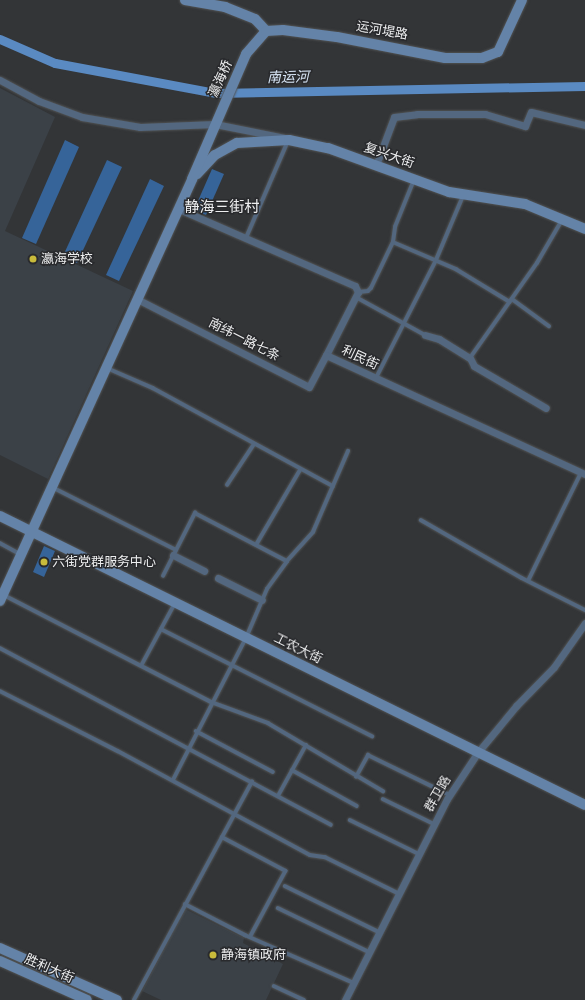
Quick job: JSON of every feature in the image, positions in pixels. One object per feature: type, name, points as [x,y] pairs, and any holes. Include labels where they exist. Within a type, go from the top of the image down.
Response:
[{"type":"street","points":[[185,0],[225,7],[255,19],[266,31]]},
{"type":"street","name":"运河堤路","points":[[266,31],[283,30],[337,37],[446,58],[466,60],[492,56],[498,52],[522,0]]},
{"type":"street","name":"瀛海桥","points":[[2,591],[21,554],[192,179],[246,54],[266,31]]},
{"type":"street","points":[[0,80],[39,101],[82,117],[140,127],[215,124],[289,140]]},
{"type":"street","points":[[376,165],[394,117],[417,114],[485,114],[525,126],[531,112],[585,125]]},
{"type":"street","name":"复兴大街","points":[[192,179],[215,155],[237,143],[289,140],[328,148],[463,195],[525,204],[585,229]]},
{"type":"street","points":[[178,209],[355,286],[356,294]]},
{"type":"street","name":"利民街","points":[[356,294],[326,355],[583,473]]},
{"type":"street","name":"南纬一路七条","points":[[137,300],[309,387],[326,355]]},
{"type":"street","points":[[425,335],[439,339],[470,358],[474,366],[546,408]]},
{"type":"street","name":"工农大街","points":[[0,516],[585,805]]},
{"type":"street","points":[[175,552],[204,571]]},
{"type":"street","points":[[218,578],[262,600]]},
{"type":"street","name":"群卫路","points":[[345,1000],[450,795],[478,752],[516,706],[554,667],[585,623]]},
{"type":"street","points":[[0,948],[117,1000]]},
{"type":"street","name":"胜利大街","points":[[0,961],[87,1000]]},
{"type":"lane","points":[[245,239],[289,140]]},
{"type":"lane","points":[[356,294],[368,291],[371,288],[393,242],[395,227],[414,179]]},
{"type":"lane","points":[[376,378],[436,260],[463,195]]},
{"type":"lane","points":[[470,358],[537,263],[562,219]]},
{"type":"lane","points":[[393,242],[456,269],[511,300],[550,326]]},
{"type":"lane","points":[[356,294],[404,325],[425,335]]},
{"type":"lane","points":[[106,368],[152,388],[300,470],[333,486]]},
{"type":"lane","points":[[227,485],[254,444]]},
{"type":"lane","points":[[173,780],[196,731],[246,638],[262,600],[287,561],[313,532],[348,451]]},
{"type":"lane","points":[[256,545],[300,470]]},
{"type":"lane","points":[[528,581],[583,473]]},
{"type":"lane","points":[[52,486],[175,552]]},
{"type":"lane","points":[[163,576],[195,513],[287,561]]},
{"type":"lane","points":[[422,520],[528,581],[585,610]]},
{"type":"lane","points":[[0,543],[21,554]]},
{"type":"lane","points":[[2,591],[211,702],[268,723],[356,777],[383,791]]},
{"type":"lane","points":[[141,666],[175,602]]},
{"type":"lane","points":[[161,629],[372,736]]},
{"type":"lane","points":[[0,648],[331,825]]},
{"type":"lane","points":[[0,692],[173,780],[235,813],[310,856],[325,857],[398,894]]},
{"type":"lane","points":[[196,731],[272,772]]},
{"type":"lane","points":[[278,796],[306,745]]},
{"type":"lane","points":[[356,777],[368,755],[450,795]]},
{"type":"lane","points":[[292,770],[357,806]]},
{"type":"lane","points":[[134,1000],[252,782]]},
{"type":"lane","points":[[383,799],[434,824]]},
{"type":"lane","points":[[350,820],[419,854]]},
{"type":"lane","points":[[222,837],[286,871],[252,936]]},
{"type":"lane","points":[[285,886],[379,932]]},
{"type":"lane","points":[[185,904],[354,983]]},
{"type":"lane","points":[[278,908],[369,952]]},
{"type":"lane","points":[[274,986],[304,1000]]},
{"type":"shaded area","name":"瀛海学校","points":[[0,88],[55,117],[5,231],[133,291],[48,479],[0,455]]},
{"type":"shaded area","name":"静海镇政府","points":[[185,909],[244,938],[243,943],[283,964],[266,1000],[161,1000],[142,991]]},
{"type":"building","points":[[65,140],[79,147],[36,244],[22,238]]},
{"type":"building","points":[[107,160],[122,167],[77,263],[63,256]]},
{"type":"building","points":[[212,169],[224,174],[206,215],[194,210]]},
{"type":"building","points":[[150,179],[164,186],[119,281],[106,275]]},
{"type":"building","name":"六街党群服务中心","points":[[44,546],[55,551],[44,577],[33,572]]},
{"type":"waterway","name":"南运河","points":[[0,39],[55,63],[216,93],[585,86]]},
{"type":"place","name":"瀛海学校","points":[[33,259]]},
{"type":"place","name":"六街党群服务中心","points":[[44,562]]},
{"type":"place","name":"静海镇政府","points":[[213,955]]},
{"type":"district","name":"静海三街村","points":[[222,208]]}]
